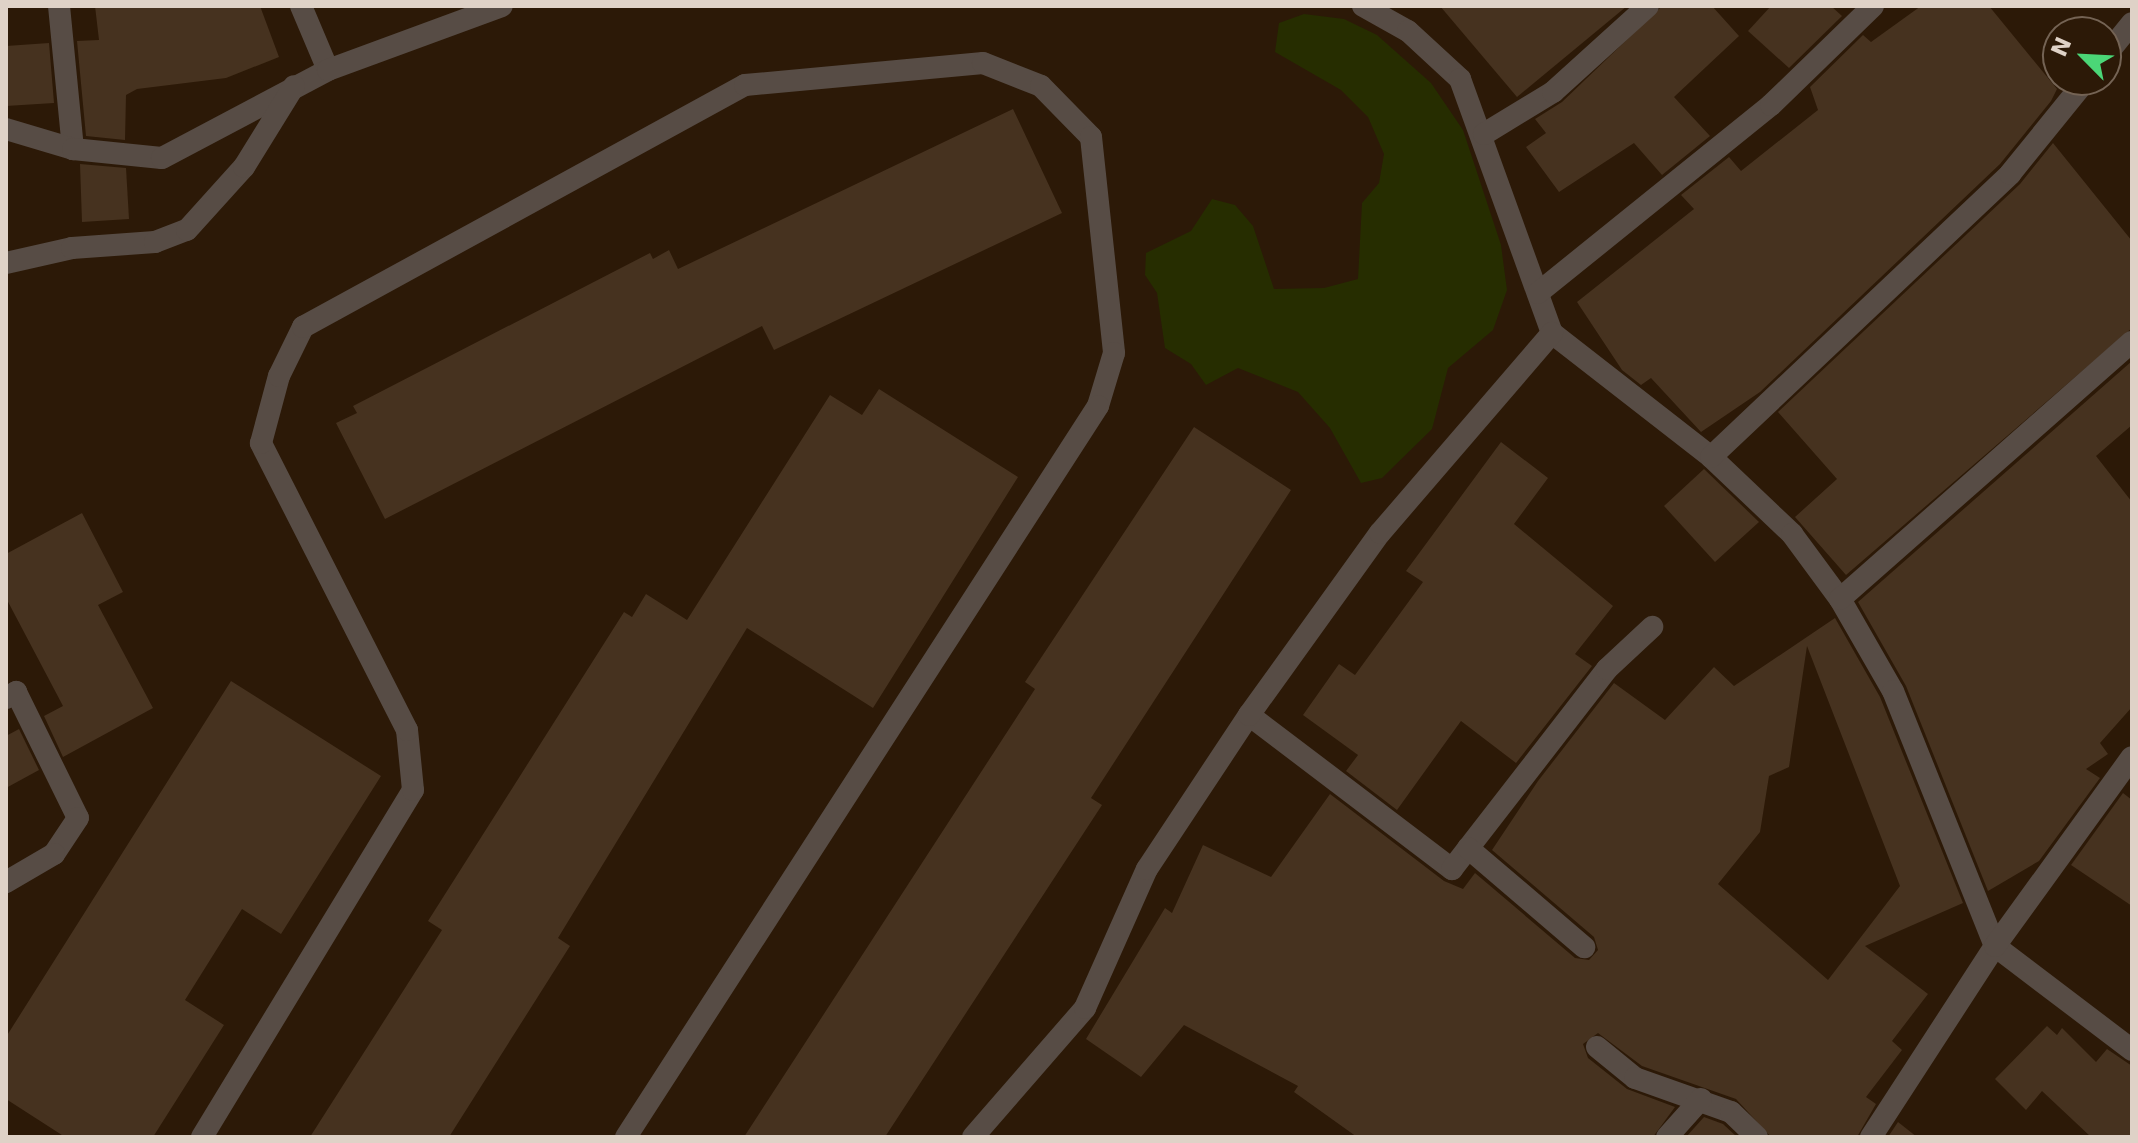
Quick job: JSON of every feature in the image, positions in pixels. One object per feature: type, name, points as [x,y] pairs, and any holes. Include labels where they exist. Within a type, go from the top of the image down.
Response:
[{"type":"street","points":[[59,6],[73,149]]},
{"type":"street","points":[[301,6],[328,70]]},
{"type":"street","points":[[6,129],[73,149],[162,158],[294,85],[469,14],[502,6]]},
{"type":"street","points":[[1363,6],[1408,31],[1460,79],[1484,134],[1552,333],[1711,457],[1792,534],[1840,599],[1893,691],[1995,946],[2132,1050]]},
{"type":"street","points":[[1484,134],[1553,92],[1648,6]]},
{"type":"street","points":[[1538,293],[1771,105],[1873,6]]},
{"type":"street","points":[[202,1137],[413,790],[407,730],[261,443],[279,376],[303,327],[745,85],[983,63],[1041,86],[1091,137],[1114,353],[1098,406],[626,1137]]},
{"type":"street","points":[[6,263],[72,248],[155,242],[187,230],[244,167],[294,85]]},
{"type":"street","points":[[1711,457],[2010,174],[2073,96]]},
{"type":"street","points":[[973,1137],[1085,1008],[1147,869],[1249,715],[1380,533],[1552,333]]},
{"type":"street","points":[[1840,599],[2132,342]]},
{"type":"street","points":[[1249,715],[1452,869],[1607,669],[1652,627]]},
{"type":"street","points":[[6,698],[16,692],[78,818],[54,854],[6,882]]},
{"type":"street","points":[[1871,1137],[1995,946],[2132,757]]},
{"type":"street","points":[[1468,848],[1584,947]]},
{"type":"street","points":[[1597,1047],[1635,1078],[1731,1112],[1757,1137]]},
{"type":"street","points":[[1667,1137],[1701,1099]]},
{"type":"green space","points":[[1304,14],[1344,19],[1377,35],[1431,83],[1463,130],[1501,245],[1507,290],[1493,330],[1448,368],[1432,429],[1382,478],[1361,483],[1330,428],[1298,392],[1238,368],[1206,385],[1191,364],[1165,348],[1157,293],[1145,275],[1146,253],[1191,231],[1212,199],[1235,205],[1253,226],[1274,289],[1324,288],[1358,279],[1362,203],[1379,183],[1384,154],[1368,117],[1341,90],[1275,52],[1279,23]]},
{"type":"building","points":[[95,6],[260,6],[279,57],[226,78],[137,89],[126,95],[125,140],[86,136],[77,41],[99,40]]},
{"type":"building","points":[[1440,6],[1627,6],[1517,97]]},
{"type":"building","points":[[1662,6],[1712,6],[1739,36],[1674,97],[1710,136],[1662,175],[1634,143],[1559,192],[1526,147],[1546,133],[1535,119],[1562,102]]},
{"type":"building","points":[[1771,6],[1831,6],[1842,16],[1789,68],[1748,31]]},
{"type":"building","points":[[1921,6],[1989,6],[2042,71],[2042,96],[2054,96],[2000,164],[1760,392],[1701,432],[1651,378],[1641,385],[1622,370],[1577,302],[1694,209],[1681,195],[1729,157],[1741,171],[1818,110],[1810,87],[1863,35],[1871,42]]},
{"type":"building","points":[[49,43],[54,103],[6,106],[6,46]]},
{"type":"building","points":[[1013,109],[1062,213],[774,350],[762,326],[385,519],[336,423],[357,413],[353,406],[650,253],[653,259],[669,250],[678,269]]},
{"type":"building","points":[[2053,143],[2132,241],[2132,328],[1846,575],[1795,517],[1837,479],[1778,412],[2020,184]]},
{"type":"building","points":[[80,164],[126,168],[129,219],[82,222]]},
{"type":"building","points":[[2132,361],[2132,425],[2096,456],[2132,502],[2132,707],[2100,743],[2108,754],[2086,769],[2100,778],[2039,861],[1988,891],[1906,686],[1858,602]]},
{"type":"building","points":[[879,389],[1018,477],[873,708],[747,628],[558,938],[570,946],[449,1137],[310,1137],[442,930],[428,921],[624,612],[632,617],[646,594],[687,620],[830,395],[862,415]]},
{"type":"building","points":[[1194,427],[1291,490],[1091,798],[1102,805],[885,1137],[744,1137],[1035,689],[1025,682]]},
{"type":"building","points":[[1501,442],[1548,478],[1514,524],[1613,606],[1575,654],[1592,666],[1516,763],[1461,721],[1397,810],[1346,771],[1358,755],[1303,715],[1339,664],[1355,675],[1423,582],[1406,571]]},
{"type":"building","points":[[1704,469],[1759,522],[1715,562],[1664,506]]},
{"type":"building","points":[[82,513],[123,592],[98,605],[153,708],[63,757],[44,716],[63,706],[6,598],[6,554]]},
{"type":"building","points":[[1835,618],[1880,697],[1963,903],[1865,946],[1928,994],[1892,1041],[1902,1050],[1866,1097],[1876,1104],[1857,1137],[1771,1137],[1736,1099],[1642,1066],[1598,1033],[1583,1044],[1588,1058],[1627,1089],[1675,1107],[1653,1137],[1357,1137],[1294,1092],[1298,1086],[1184,1025],[1141,1077],[1086,1039],[1165,908],[1172,913],[1203,845],[1271,877],[1330,794],[1444,881],[1463,889],[1475,873],[1575,958],[1589,960],[1598,950],[1594,937],[1492,850],[1538,781],[1614,683],[1665,720],[1714,667],[1734,686]],"holes":[[[1807,646],[1900,886],[1828,980],[1718,884],[1760,832],[1769,776],[1789,767]]]},
{"type":"building","points":[[231,681],[381,776],[281,934],[242,909],[185,1000],[224,1025],[153,1137],[65,1137],[6,1099],[6,1037]]},
{"type":"building","points":[[19,729],[39,770],[6,788],[6,736]]},
{"type":"building","points":[[2123,793],[2132,800],[2132,906],[2071,865]]},
{"type":"building","points":[[2047,1026],[2057,1035],[2062,1028],[2096,1062],[2107,1049],[2132,1066],[2132,1137],[2091,1137],[2042,1091],[2026,1110],[1995,1079]]},
{"type":"building","points":[[1704,1117],[1723,1124],[1737,1137],[1686,1137]]},
{"type":"building","points":[[1898,1122],[1917,1137],[1888,1137]]}]
